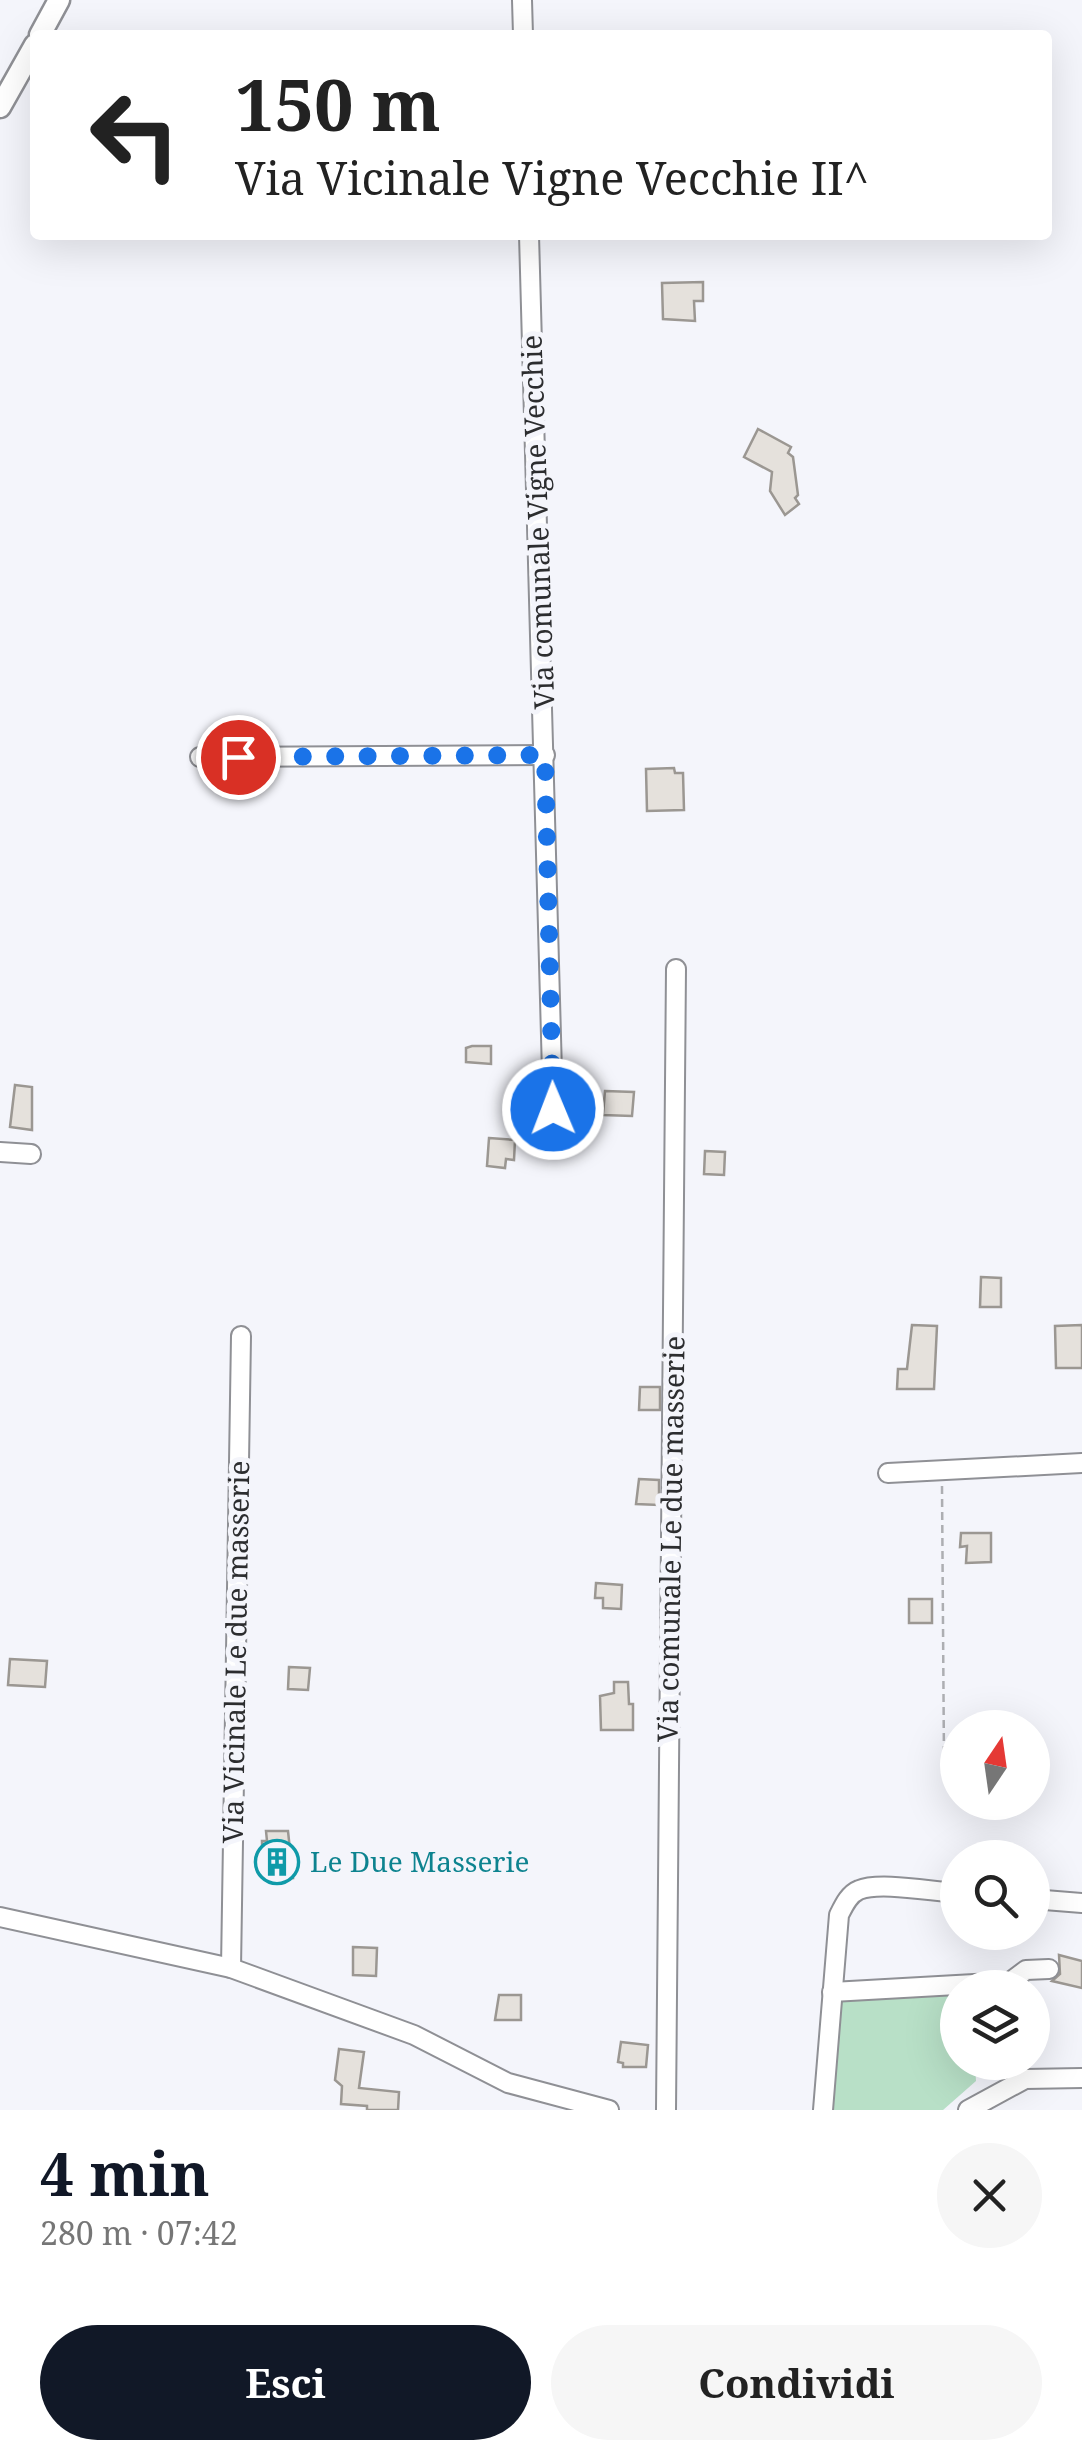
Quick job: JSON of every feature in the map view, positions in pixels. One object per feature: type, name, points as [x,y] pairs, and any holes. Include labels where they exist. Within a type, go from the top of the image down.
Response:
[{"type":"main road","points":[[43,30],[59,0]]},
{"type":"main road","points":[[0,107],[30,54]]},
{"type":"street","points":[[522,0],[523,30]]},
{"type":"street","name":"Via comunale Vigne Vecchie","points":[[529,240],[553,1109]]},
{"type":"street","points":[[200,757],[545,755]]},
{"type":"street","name":"Via comunale Le due masserie","points":[[666,2110],[676,969]]},
{"type":"street","points":[[0,1152],[30,1154]]},
{"type":"street","name":"Via Vicinale Le due masserie","points":[[231,1968],[241,1336]]},
{"type":"street","points":[[888,1473],[1082,1463]]},
{"type":"street","points":[[823,2110],[839,1914],[846,1900],[859,1890],[879,1888],[940,1893]]},
{"type":"street","points":[[1050,1900],[1082,1903]]},
{"type":"street","points":[[0,1917],[231,1968],[414,2035],[508,2083],[608,2110]]},
{"type":"street","points":[[832,1992],[1010,1982],[1026,1970],[1049,1969]]},
{"type":"street","points":[[968,2110],[1025,2079],[1082,2078]]},
{"type":"path","points":[[941,1469],[943,1710]]},
{"type":"green space","points":[[940,1994],[940,2080],[976,2081],[943,2110],[827,2110],[836,2009],[841,2001]]},
{"type":"building","points":[[703,282],[703,301],[694,301],[695,321],[663,319],[662,283]]},
{"type":"building","points":[[758,429],[791,447],[788,453],[793,457],[798,495],[795,498],[799,504],[785,515],[770,491],[772,472],[744,457]]},
{"type":"building","points":[[674,768],[675,773],[683,773],[684,810],[647,811],[646,769]]},
{"type":"building","points":[[491,1046],[491,1064],[466,1062],[466,1048]]},
{"type":"building","points":[[15,1085],[32,1087],[32,1130],[10,1127]]},
{"type":"building","points":[[605,1091],[634,1092],[632,1116],[603,1115]]},
{"type":"building","points":[[489,1138],[515,1140],[514,1160],[506,1159],[505,1168],[487,1166]]},
{"type":"building","points":[[705,1151],[725,1152],[724,1175],[704,1174]]},
{"type":"building","points":[[981,1277],[1001,1278],[1001,1307],[980,1307]]},
{"type":"building","points":[[912,1325],[937,1326],[934,1389],[897,1389],[898,1369],[907,1369]]},
{"type":"building","points":[[1082,1325],[1082,1368],[1056,1368],[1055,1326]]},
{"type":"building","points":[[640,1387],[660,1387],[660,1410],[639,1410]]},
{"type":"building","points":[[639,1479],[659,1480],[659,1505],[636,1504]]},
{"type":"building","points":[[961,1533],[991,1533],[991,1562],[966,1563],[967,1546],[960,1547]]},
{"type":"building","points":[[596,1583],[622,1585],[621,1609],[603,1608],[603,1598],[595,1598]]},
{"type":"building","points":[[909,1599],[932,1599],[932,1623],[909,1623]]},
{"type":"building","points":[[10,1659],[47,1661],[45,1687],[8,1685]]},
{"type":"building","points":[[289,1667],[310,1668],[308,1690],[288,1689]]},
{"type":"building","points":[[614,1682],[628,1682],[633,1730],[601,1730],[600,1696],[614,1693]]},
{"type":"building","name":"Le Due Masserie","points":[[266,1831],[288,1831],[293,1878],[274,1879],[273,1873],[263,1874],[262,1841],[267,1841]]},
{"type":"building","points":[[353,1947],[377,1948],[376,1976],[353,1975]]},
{"type":"building","points":[[1059,1955],[1082,1961],[1082,1988],[1052,1981],[1060,1974]]},
{"type":"building","points":[[499,1995],[521,1995],[521,2020],[495,2020]]},
{"type":"building","points":[[621,2042],[648,2045],[646,2067],[623,2067],[618,2062]]},
{"type":"building","points":[[339,2049],[364,2052],[359,2088],[399,2092],[398,2110],[367,2110],[367,2106],[341,2104],[342,2086],[335,2080]]},
{"type":"place","name":"Le Due Masserie","points":[[277,1862]]},
{"type":"route","points":[[238,757],[545,755],[553,1109]]}]
